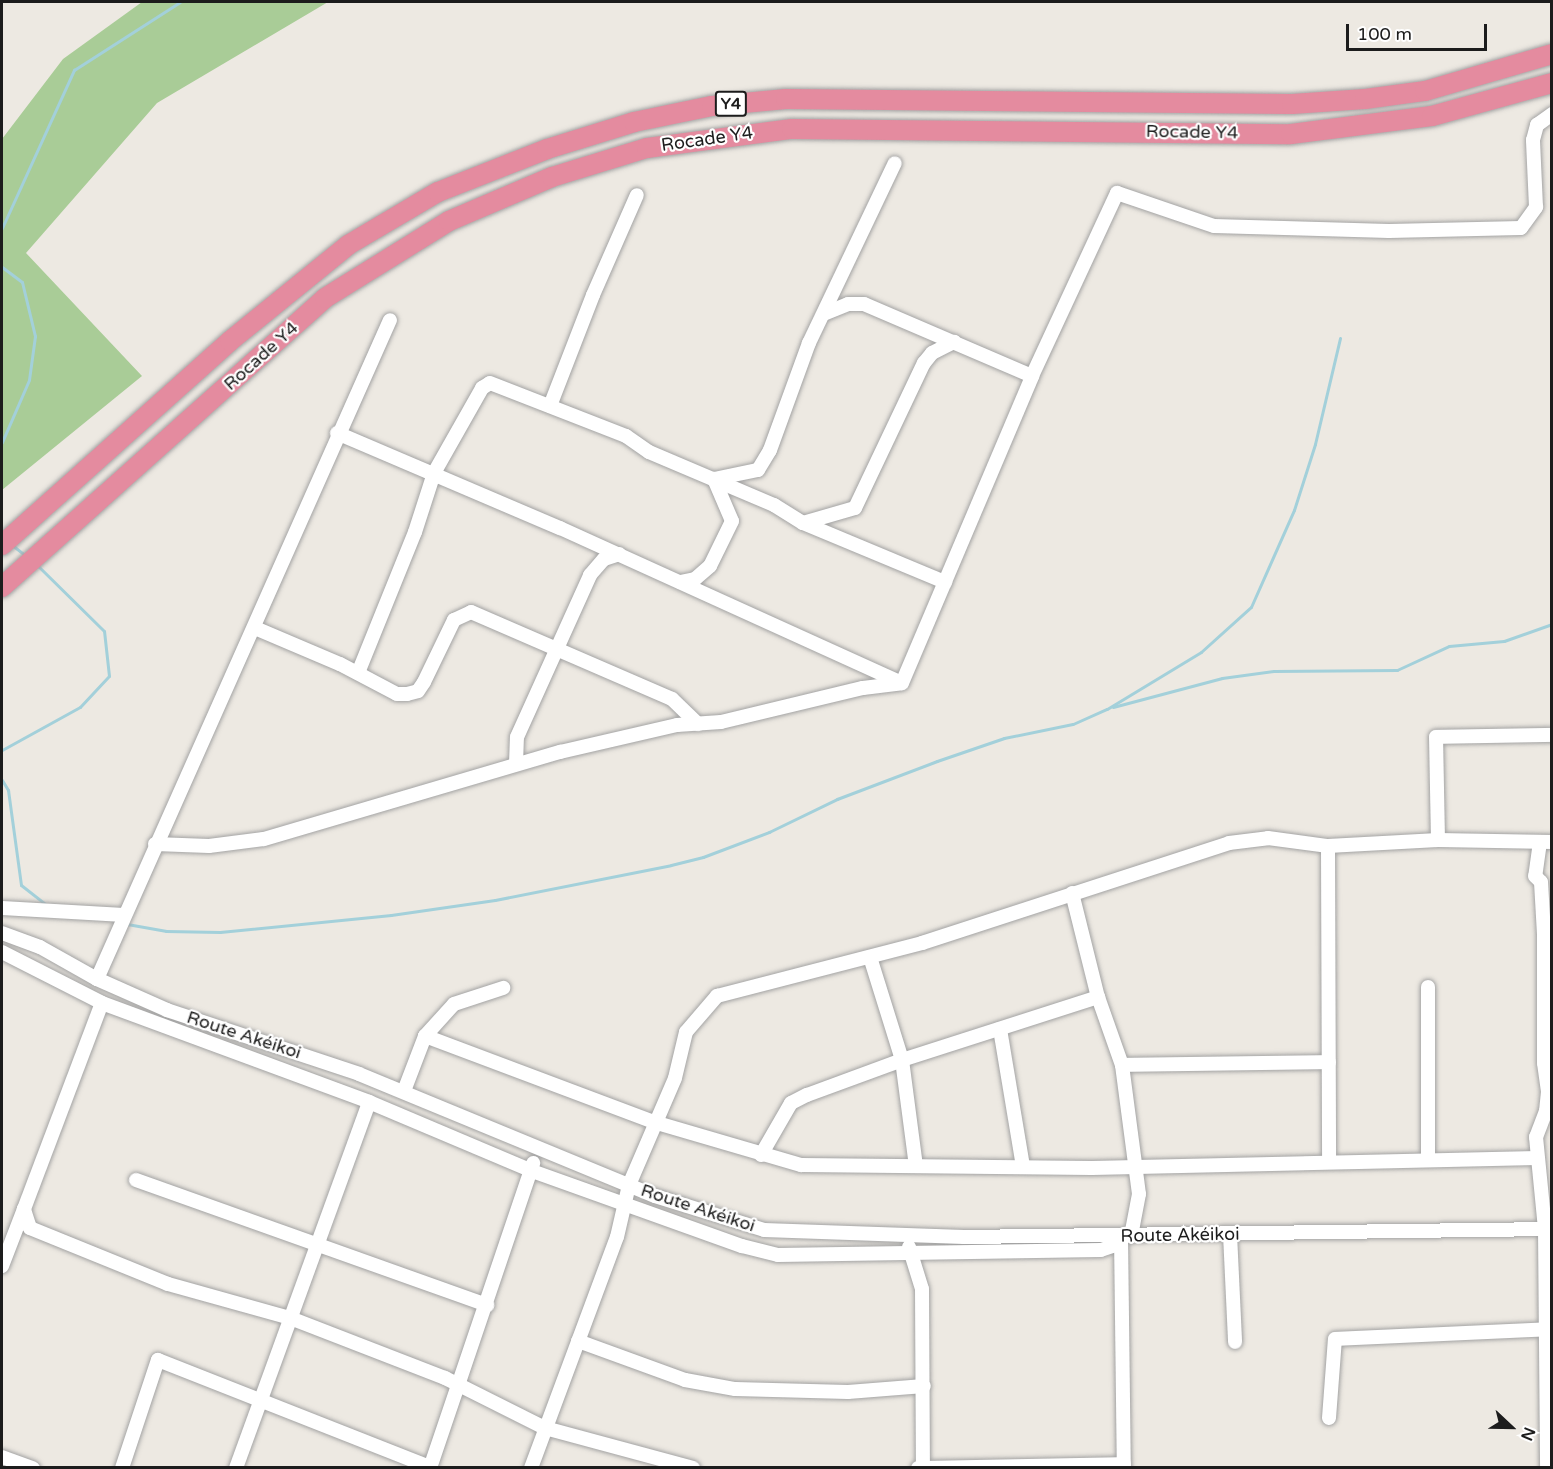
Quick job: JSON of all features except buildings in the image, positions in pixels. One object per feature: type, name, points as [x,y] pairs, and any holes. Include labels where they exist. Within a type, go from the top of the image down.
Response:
[{"type":"highway","name":"Rocade Y4","points":[[2,545],[230,341],[348,245],[438,192],[547,148],[634,122],[712,106],[786,99],[1293,104],[1365,99],[1425,91],[1551,54]]},
{"type":"highway","name":"Rocade Y4","points":[[2,587],[325,298],[364,270],[459,217],[552,177],[647,148],[792,129],[1291,134],[1432,116],[1551,83]]},
{"type":"street","points":[[902,683],[1032,376],[1117,193],[1214,226],[1389,231],[1521,228],[1536,207],[1533,140],[1537,125],[1551,114]]},
{"type":"street","points":[[714,479],[758,470],[775,441],[809,343],[826,313],[895,163]]},
{"type":"street","points":[[550,405],[592,295],[638,195]]},
{"type":"street","points":[[826,313],[848,304],[864,304],[1032,376]]},
{"type":"street","points":[[97,979],[155,844],[255,628],[337,433],[390,320]]},
{"type":"street","points":[[803,523],[855,508],[924,363],[932,353],[954,342]]},
{"type":"street","points":[[358,673],[415,532],[434,473],[482,387],[490,383],[550,405],[774,505],[803,523],[945,582]]},
{"type":"street","points":[[337,433],[619,554],[902,683]]},
{"type":"street","points":[[680,582],[695,579],[710,566],[732,521],[714,479]]},
{"type":"street","points":[[516,764],[517,737],[555,650],[596,566],[619,554]]},
{"type":"street","points":[[255,628],[358,673],[397,694],[418,691],[454,620],[471,612],[672,699],[698,724]]},
{"type":"street","points":[[155,844],[209,846],[264,839],[516,764],[677,725],[721,722],[863,688],[902,683]]},
{"type":"street","points":[[1438,840],[1436,737],[1551,735]]},
{"type":"street","points":[[531,1467],[617,1237],[629,1185],[675,1078],[686,1032],[717,996],[870,957],[1229,843],[1268,838],[1328,846],[1438,840],[1546,842],[1535,876],[1541,882],[1545,934],[1548,1063],[1546,1111],[1536,1137],[1548,1229],[1547,1467]]},
{"type":"street","points":[[1328,846],[1329,1162]]},
{"type":"street","points":[[906,1236],[922,1289],[924,1386],[921,1467],[1124,1466],[1124,1238],[1139,1194],[1133,1166],[1122,1065],[1098,997],[1072,893]]},
{"type":"street","points":[[2,908],[124,915]]},
{"type":"street","name":"Route Akéikoi","points":[[4,933],[40,947],[97,979],[184,1016],[404,1091],[535,1149],[707,1215],[764,1230],[906,1236],[1124,1238],[1548,1229]]},
{"type":"street","name":"Route Akéikoi","points":[[2,952],[102,1003],[369,1102],[532,1171],[742,1246],[778,1255],[911,1255],[1101,1250],[1124,1238]]},
{"type":"street","points":[[870,957],[902,1060],[916,1166]]},
{"type":"street","points":[[1428,987],[1428,1160]]},
{"type":"street","points":[[404,1091],[425,1036],[454,1004],[503,988]]},
{"type":"street","points":[[761,1155],[791,1103],[902,1060],[1098,997]]},
{"type":"street","points":[[2,1266],[102,1003]]},
{"type":"street","points":[[1000,1029],[1023,1166]]},
{"type":"street","points":[[425,1036],[657,1123],[761,1155],[809,1166],[1133,1166],[1537,1158]]},
{"type":"street","points":[[1122,1065],[1329,1062]]},
{"type":"street","points":[[236,1467],[369,1102]]},
{"type":"street","points":[[122,1467],[158,1360],[430,1467],[532,1171],[535,1149]]},
{"type":"street","points":[[135,1180],[487,1305]]},
{"type":"street","points":[[24,1209],[30,1228],[168,1284],[290,1318],[460,1384],[545,1428],[693,1467]]},
{"type":"street","points":[[1230,1234],[1235,1342]]},
{"type":"street","points":[[1329,1418],[1335,1338],[1549,1329]]},
{"type":"street","points":[[578,1341],[685,1380],[735,1389],[848,1392],[924,1386]]},
{"type":"street","points":[[2,1457],[33,1467]]},
{"type":"green space","points":[[142,2],[328,2],[157,103],[26,253],[142,376],[2,490],[2,139],[63,59]]},
{"type":"waterway","points":[[2,228],[74,70],[180,2]]},
{"type":"waterway","points":[[2,267],[22,282],[35,336],[29,380],[2,442]]},
{"type":"waterway","points":[[127,924],[166,931],[220,932],[391,915],[495,900],[671,865],[703,857],[769,832],[837,799],[937,761],[1004,738],[1073,724],[1107,709],[1201,652],[1251,607],[1294,510],[1315,444],[1340,338]]},
{"type":"waterway","points":[[12,545],[26,556]]},
{"type":"waterway","points":[[2,750],[80,707],[109,676],[104,631],[38,566]]},
{"type":"waterway","points":[[1113,707],[1222,678],[1274,671],[1397,670],[1449,646],[1504,641],[1552,624]]},
{"type":"waterway","points":[[2,780],[8,790],[21,885],[45,904]]}]
